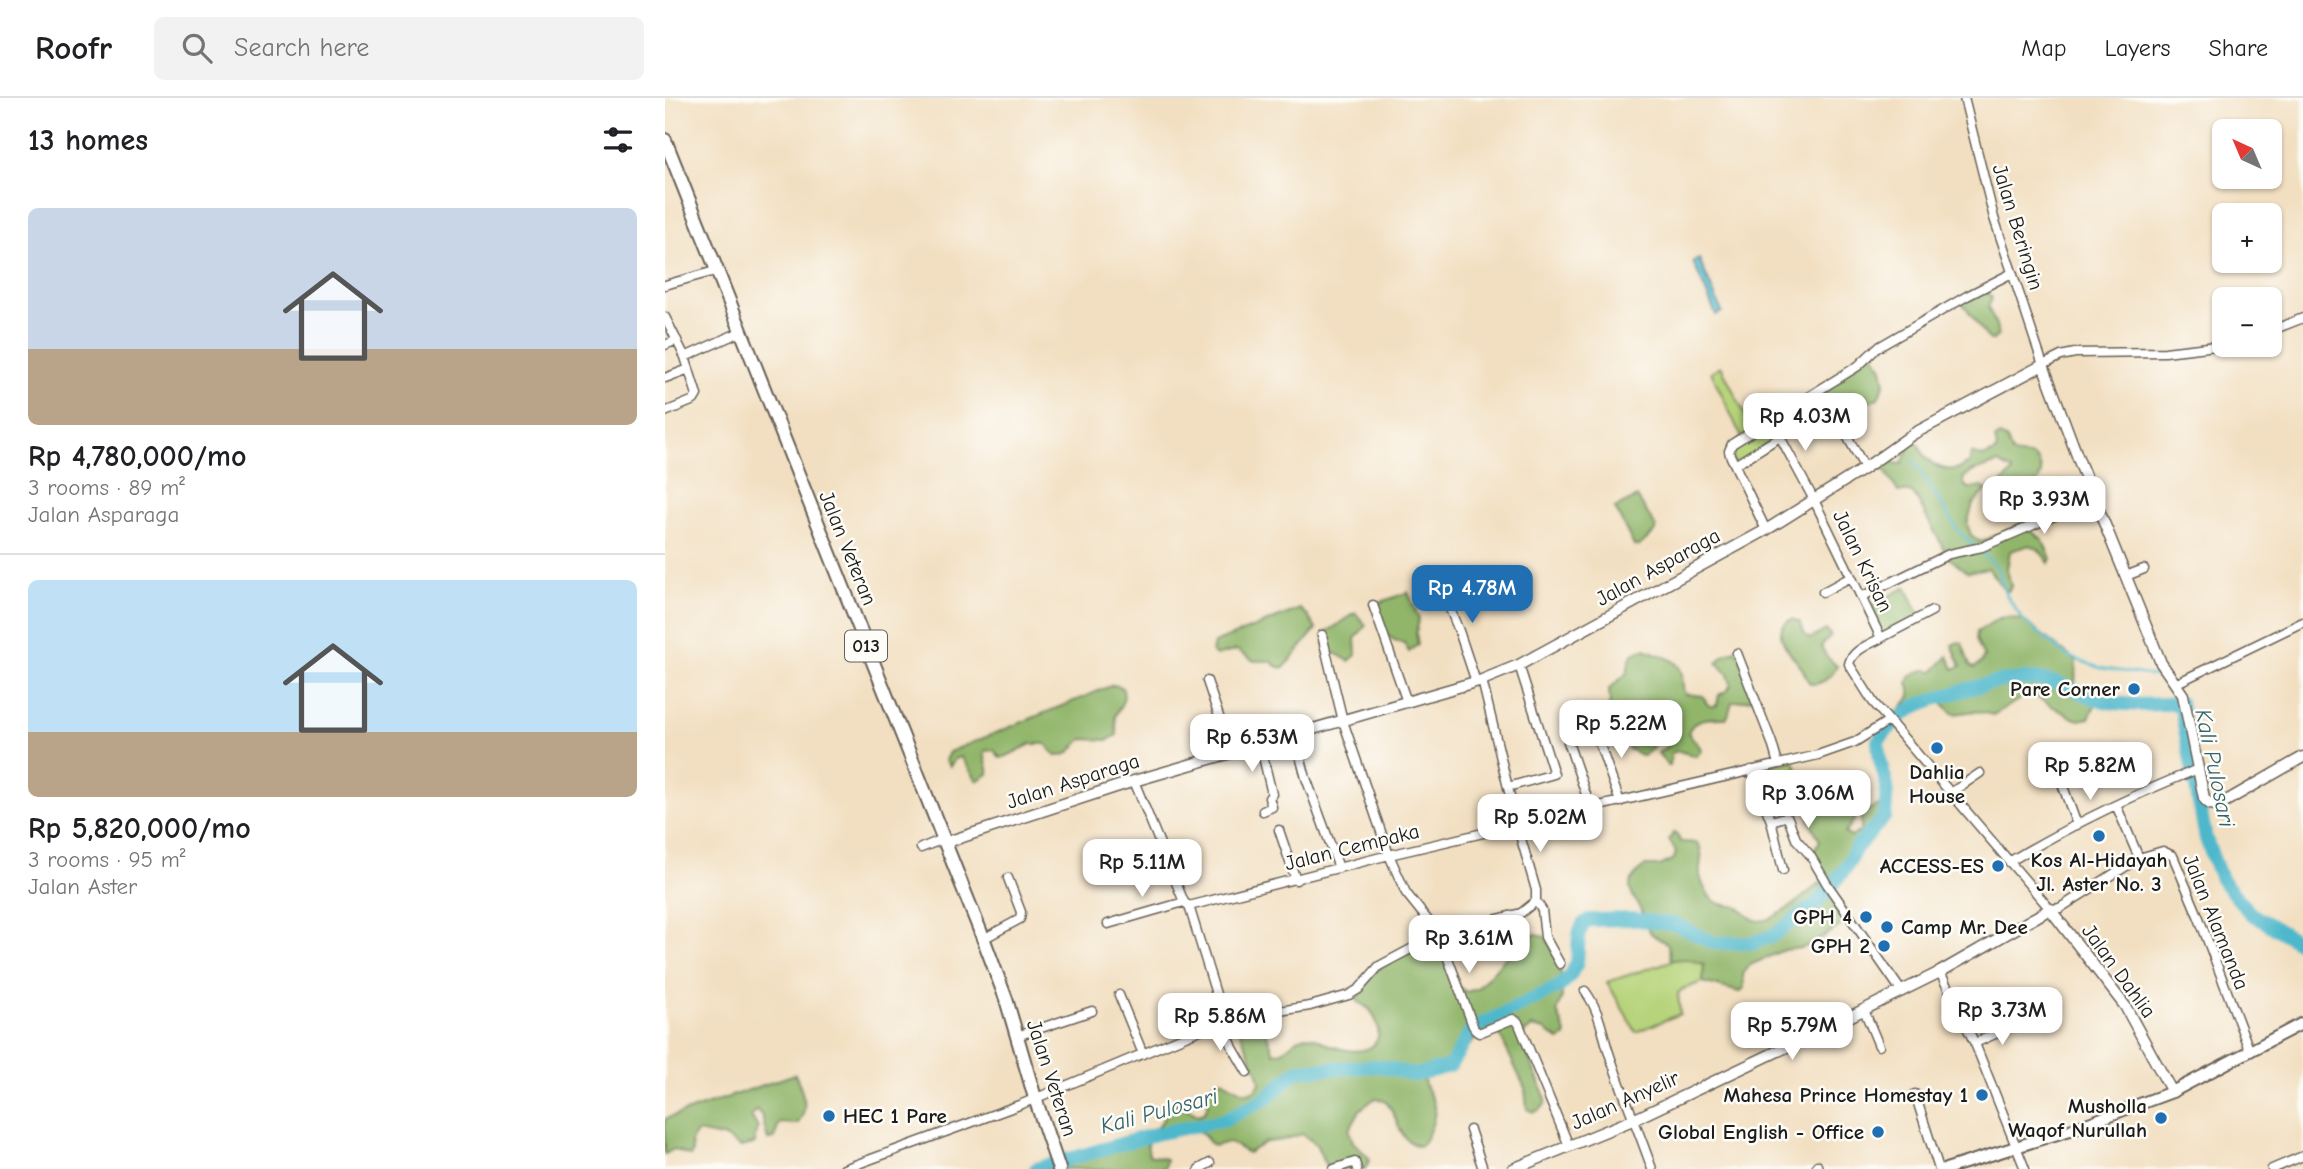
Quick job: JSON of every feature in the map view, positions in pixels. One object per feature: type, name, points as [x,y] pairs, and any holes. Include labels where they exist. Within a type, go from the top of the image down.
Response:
[{"type":"main road","name":"Jalan Veteran","points":[[665,140],[983,939],[1006,999],[1058,1164]]},
{"type":"main road","points":[[1946,1169],[1961,1167],[2172,1092],[2303,1023]]},
{"type":"street","name":"Jalan Beringin","points":[[1964,98],[1994,218],[2043,365]]},
{"type":"street","points":[[665,285],[715,271]]},
{"type":"street","points":[[1766,530],[1729,451],[1732,444],[1858,366],[1877,348],[2012,273]]},
{"type":"street","points":[[665,317],[685,357],[697,391],[696,397],[665,412]]},
{"type":"street","points":[[2282,326],[2303,318]]},
{"type":"street","points":[[685,357],[740,332]]},
{"type":"street","points":[[665,345],[677,340]]},
{"type":"street","points":[[2212,347],[2165,352],[2075,354],[2061,356],[2043,365],[2161,663],[2183,695],[2204,798],[2213,806],[2221,804],[2303,757]]},
{"type":"street","name":"Jalan Asparaga","points":[[943,841],[1231,752],[1479,681],[1519,665],[1766,530],[1865,468],[1913,434],[2043,365]]},
{"type":"street","points":[[665,378],[689,369]]},
{"type":"street","points":[[1735,465],[1816,414]]},
{"type":"street","name":"Jalan Krisan","points":[[1771,420],[1814,500],[1881,638]]},
{"type":"street","points":[[1843,429],[1865,468]]},
{"type":"street","points":[[1861,597],[1949,554],[1978,548],[2094,499]]},
{"type":"street","points":[[2126,576],[2144,569]]},
{"type":"street","points":[[1823,592],[1851,577]]},
{"type":"street","points":[[1438,580],[1479,681],[1536,890],[1536,901],[1542,910],[1545,937],[1560,964]]},
{"type":"street","points":[[1373,606],[1407,702]]},
{"type":"street","name":"Jalan Krisan","points":[[1892,725],[1849,664],[1850,658],[1856,651],[1932,611]]},
{"type":"street","points":[[2175,684],[2303,622]]},
{"type":"street","points":[[1322,635],[1343,721],[1389,855],[1406,893],[1439,934],[1474,1028],[1479,1033],[1507,1020],[1518,1022],[1569,1146]]},
{"type":"street","points":[[1737,653],[1778,764]]},
{"type":"street","points":[[1508,787],[1554,774],[1519,665]]},
{"type":"street","points":[[1207,681],[1231,752]]},
{"type":"street","name":"Jalan Cempaka","points":[[1108,924],[1751,771],[1849,745],[1892,725]]},
{"type":"street","name":"Jalan Dahlia","points":[[1892,725],[2050,909],[2125,1006],[2172,1092]]},
{"type":"street","points":[[1594,728],[1620,802]]},
{"type":"street","points":[[1294,734],[1306,778],[1339,868]]},
{"type":"street","points":[[1568,742],[1591,808]]},
{"type":"street","points":[[1260,744],[1272,794],[1269,798],[1272,807],[1263,811]]},
{"type":"street","points":[[2053,759],[2077,825]]},
{"type":"street","points":[[2009,862],[2116,805],[2197,769]]},
{"type":"street","points":[[1751,771],[1770,821],[1783,870]]},
{"type":"street","points":[[1952,792],[1980,773]]},
{"type":"street","points":[[1134,781],[1187,904],[1223,1020],[1233,1048],[1247,1072]]},
{"type":"street","points":[[2116,805],[2139,858]]},
{"type":"street","points":[[1770,821],[1787,817],[1796,839],[1810,855],[1902,992]]},
{"type":"street","points":[[1279,830],[1296,880]]},
{"type":"street","points":[[921,848],[943,841]]},
{"type":"street","name":"Jalan Alamanda","points":[[2050,909],[2060,908],[2139,858],[2163,851],[2173,856],[2250,1052]]},
{"type":"street","points":[[983,939],[1020,919],[1021,912],[1008,878]]},
{"type":"street","points":[[844,1169],[1035,1098],[1223,1020],[1310,1006],[1349,995],[1359,989],[1378,966],[1439,934],[1521,913],[1536,901]]},
{"type":"street","name":"Jalan Anyelir","points":[[1513,1169],[1635,1119],[1902,992],[2050,909]]},
{"type":"street","points":[[1940,972],[1975,1043],[2025,1169]]},
{"type":"street","points":[[1585,991],[1598,1013],[1609,1055],[1652,1169]]},
{"type":"street","points":[[1119,995],[1143,1054]]},
{"type":"street","points":[[1864,1010],[1879,1046]]},
{"type":"street","points":[[1017,1036],[1093,1011]]},
{"type":"street","points":[[1975,1043],[2017,1024]]},
{"type":"street","points":[[1915,1094],[1939,1169]]},
{"type":"street","points":[[1470,1130],[1483,1169]]},
{"type":"street","points":[[2272,1169],[2303,1156]]},
{"type":"street","points":[[1334,1169],[1355,1162],[1357,1169]]},
{"type":"street","points":[[1199,1169],[1210,1163]]},
{"type":"green space","points":[[1983,287],[1992,298],[1988,307],[1998,335],[1992,341],[1962,303]]},
{"type":"green space","points":[[1873,352],[1882,368],[1885,383],[1878,398],[1870,402],[1857,398],[1834,405],[1827,402],[1820,389]]},
{"type":"green space","points":[[1721,366],[1753,431],[1771,420],[1780,437],[1735,465],[1729,451],[1742,438],[1711,372]]},
{"type":"green space","points":[[2000,436],[2007,440],[2012,453],[2031,456],[2036,460],[2040,466],[2040,478],[2025,494],[2006,502],[1995,498],[1993,492],[2012,470],[1998,463],[1972,472],[1963,479],[1965,486],[1971,489],[1982,487],[1987,490],[1973,504],[1967,524],[1971,535],[1981,542],[2023,523],[2042,539],[2051,558],[2049,563],[2039,550],[2030,545],[2010,551],[2007,569],[2011,586],[2008,591],[2004,590],[1988,568],[1968,572],[1949,558],[1915,496],[1910,492],[1898,492],[1878,459],[1888,456],[1894,463],[1902,464],[1912,439],[1937,466],[1957,469],[1970,462],[1971,453],[1983,457],[1995,452],[1995,439]]},
{"type":"green space","points":[[1637,497],[1656,531],[1639,546],[1634,546],[1615,508]]},
{"type":"green space","points":[[1906,587],[1921,617],[1881,638],[1866,608]]},
{"type":"green space","points":[[1408,592],[1419,619],[1416,633],[1418,644],[1409,652],[1404,643],[1387,634],[1373,605]]},
{"type":"green space","points":[[1300,609],[1316,629],[1284,668],[1271,661],[1254,661],[1237,650],[1216,656],[1212,652],[1214,643]]},
{"type":"green space","points":[[1355,613],[1366,625],[1355,639],[1356,655],[1349,661],[1335,653],[1326,655],[1324,634]]},
{"type":"green space","points":[[1999,618],[2023,620],[2076,661],[2075,689],[2098,699],[2089,718],[2073,718],[2036,697],[2027,695],[1993,715],[1975,711],[1954,714],[1941,702],[1910,715],[1899,715],[1899,710],[1910,695],[1908,683],[1911,675],[1924,670],[1934,671],[1948,656],[1954,669],[1961,666],[1952,645],[1958,642],[1962,643],[1970,666],[1974,668],[1984,657],[1976,639],[1977,632]]},
{"type":"green space","points":[[1792,619],[1800,622],[1805,635],[1810,639],[1826,630],[1831,636],[1821,646],[1826,656],[1837,666],[1830,677],[1811,684],[1789,652],[1781,631],[1784,624]]},
{"type":"green space","points":[[1645,649],[1675,662],[1681,671],[1685,694],[1703,696],[1712,707],[1717,705],[1719,695],[1728,690],[1731,684],[1728,674],[1717,663],[1724,655],[1735,650],[1744,659],[1748,672],[1752,699],[1732,702],[1726,718],[1704,719],[1694,723],[1688,733],[1701,751],[1696,756],[1679,751],[1671,753],[1670,766],[1658,753],[1670,744],[1672,739],[1665,725],[1660,722],[1650,727],[1648,733],[1653,748],[1643,756],[1629,749],[1607,711],[1610,702],[1609,689],[1627,673],[1633,655]]},
{"type":"green space","points":[[1113,685],[1122,687],[1124,695],[1115,716],[1117,735],[1108,740],[1083,739],[1061,756],[1056,756],[1046,744],[1031,744],[1000,758],[994,750],[985,751],[988,774],[977,781],[961,757],[955,759],[950,766],[945,760],[949,752]]},
{"type":"green space","points":[[1794,761],[1810,806],[1794,813],[1788,804],[1767,812],[1764,803],[1784,792],[1773,765]]},
{"type":"green space","points":[[1879,805],[1886,808],[1885,816],[1856,848],[1839,878],[1826,876],[1810,855],[1820,841],[1809,820],[1809,811],[1816,806],[1831,811],[1852,811],[1856,817],[1845,833],[1851,837],[1861,830],[1861,813]]},
{"type":"green space","points":[[1673,833],[1681,842],[1697,843],[1700,847],[1700,870],[1704,887],[1714,900],[1723,905],[1737,907],[1752,919],[1762,921],[1780,914],[1820,883],[1827,884],[1851,919],[1812,944],[1784,950],[1750,965],[1743,974],[1744,988],[1739,992],[1703,982],[1704,964],[1687,959],[1671,960],[1668,945],[1649,930],[1631,893],[1630,883],[1645,866],[1660,866],[1674,859],[1676,852],[1669,840]]},
{"type":"green space","points":[[1439,934],[1459,986],[1466,992],[1477,989],[1523,936],[1538,934],[1545,937],[1560,964],[1562,997],[1557,1012],[1566,1033],[1565,1037],[1559,1040],[1545,1030],[1532,1027],[1521,1039],[1546,1099],[1541,1109],[1534,1112],[1527,1109],[1525,1088],[1497,1029],[1483,1031],[1450,1066],[1425,1072],[1424,1082],[1435,1110],[1422,1145],[1411,1143],[1406,1138],[1385,1101],[1375,1098],[1360,1110],[1349,1130],[1353,1142],[1370,1159],[1365,1169],[1327,1168],[1316,1144],[1302,1134],[1266,1142],[1248,1153],[1229,1142],[1213,1146],[1202,1133],[1189,1127],[1155,1134],[1147,1143],[1149,1155],[1166,1159],[1164,1169],[1059,1169],[1058,1161],[1122,1144],[1158,1126],[1175,1102],[1198,1115],[1204,1113],[1208,1105],[1207,1088],[1219,1079],[1241,1091],[1251,1092],[1256,1089],[1260,1083],[1258,1073],[1234,1018],[1259,1015],[1274,1053],[1307,1036],[1341,1049],[1367,1049],[1377,1040],[1378,1032],[1373,1014],[1358,1002],[1359,991],[1376,971]]},
{"type":"green space","points":[[1677,959],[1704,964],[1703,982],[1678,993],[1680,1014],[1636,1032],[1607,982]]},
{"type":"green space","points":[[795,1074],[804,1100],[804,1112],[797,1124],[779,1123],[774,1139],[768,1140],[762,1116],[757,1110],[751,1116],[758,1128],[755,1144],[740,1147],[726,1138],[698,1132],[691,1140],[690,1156],[674,1149],[665,1154],[665,1119]]},
{"type":"water","points":[[1699,259],[1722,312],[1716,315],[1693,262]]},
{"type":"waterway","points":[[1914,461],[1959,532],[1975,547]]},
{"type":"waterway","points":[[1980,551],[1997,567],[2007,596],[2023,620],[2067,656],[2100,668],[2161,677],[2174,691],[2180,703]]},
{"type":"waterway","name":"Kali Pulosari","points":[[1036,1169],[1155,1134],[1224,1120],[1265,1099],[1298,1070],[1380,1066],[1415,1075],[1450,1066],[1472,1029],[1560,986],[1569,977],[1577,963],[1579,934],[1583,924],[1589,920],[1632,919],[1677,925],[1714,943],[1753,943],[1774,935],[1817,903],[1845,869],[1856,848],[1885,816],[1887,786],[1878,741],[1886,731],[1919,705],[2007,680],[2035,679],[2055,682],[2094,698],[2115,703],[2180,703],[2206,839],[2221,879],[2250,913],[2303,945]]},
{"type":"place","name":"Pare Corner","points":[[2134,689]]},
{"type":"place","name":"Dahlia House","points":[[1937,748]]},
{"type":"place","name":"Kos Al-Hidayah Jl. Aster No. 3","points":[[2099,836]]},
{"type":"place","name":"ACCESS-ES","points":[[1998,866]]},
{"type":"place","name":"GPH 4","points":[[1866,917]]},
{"type":"place","name":"Camp Mr. Dee","points":[[1887,927]]},
{"type":"place","name":"GPH 2","points":[[1884,946]]},
{"type":"place","name":"Mahesa Prince Homestay 1","points":[[1982,1095]]},
{"type":"place","name":"HEC 1 Pare","points":[[829,1116]]},
{"type":"place","name":"Musholla Waqof Nurullah","points":[[2161,1118]]},
{"type":"place","name":"Global English - Office","points":[[1878,1132]]}]
